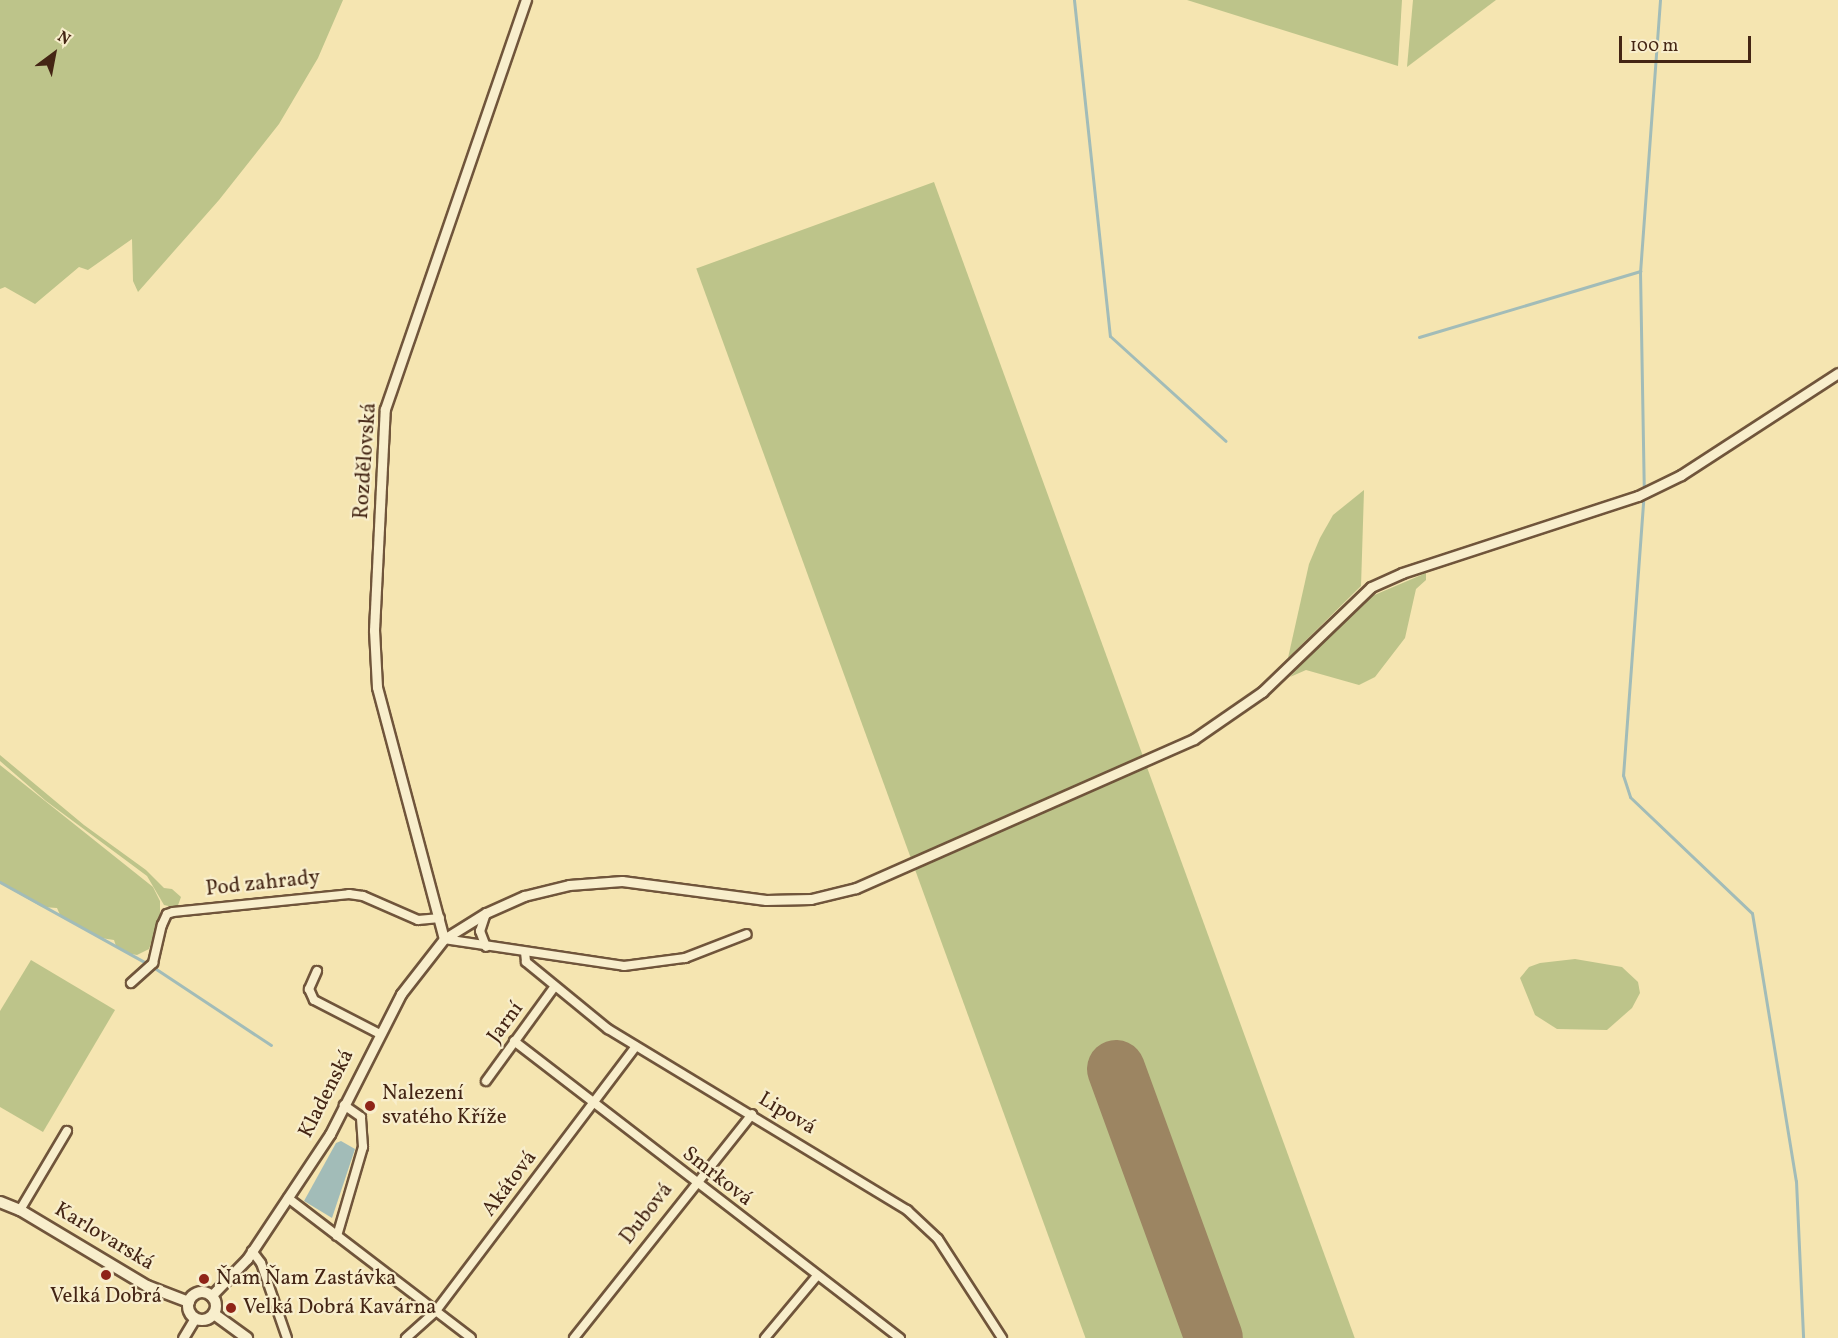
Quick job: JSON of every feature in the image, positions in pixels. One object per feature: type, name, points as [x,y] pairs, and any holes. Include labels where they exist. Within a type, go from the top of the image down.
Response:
[{"type":"main road","name":"Karlovarská","points":[[0,1202],[20,1210],[123,1273],[189,1302]]},
{"type":"main road","points":[[198,1293],[211,1296],[216,1306],[214,1314],[207,1320],[195,1318],[189,1311],[189,1302],[198,1293]]},
{"type":"main road","points":[[214,1314],[247,1338]]},
{"type":"street","name":"Rozdělovská","points":[[444,939],[377,687],[374,630],[385,410],[526,0]]},
{"type":"street","points":[[444,939],[486,913],[524,896],[569,885],[622,881],[766,900],[812,899],[856,888],[1194,739],[1262,692],[1371,587],[1638,496],[1681,475],[1838,373]]},
{"type":"street","name":"Pod zahrady","points":[[131,983],[153,963],[162,926],[167,914],[173,912],[349,894],[363,896],[418,920],[440,918]]},
{"type":"street","points":[[486,913],[480,931],[486,947]]},
{"type":"street","points":[[444,939],[624,966],[685,958],[747,934]]},
{"type":"street","name":"Kladenská","points":[[211,1296],[252,1251],[288,1198],[344,1105],[378,1033],[401,994],[444,939]]},
{"type":"street","name":"Lipová","points":[[525,952],[526,962],[636,1046],[871,1185],[924,1223],[956,1263],[1002,1338]]},
{"type":"street","points":[[317,971],[309,989],[314,1000],[378,1033]]},
{"type":"street","name":"Jarní","points":[[486,1081],[555,986]]},
{"type":"street","name":"Smrková","points":[[514,1041],[816,1277],[900,1338]]},
{"type":"street","name":"Akátová","points":[[406,1338],[435,1312],[636,1046]]},
{"type":"street","points":[[337,1236],[363,1147],[361,1117],[344,1105]]},
{"type":"street","name":"Dubová","points":[[574,1338],[695,1182],[752,1114]]},
{"type":"street","points":[[20,1210],[67,1131]]},
{"type":"street","points":[[288,1198],[471,1338]]},
{"type":"street","points":[[252,1251],[273,1295],[287,1338]]},
{"type":"street","points":[[765,1338],[816,1277]]},
{"type":"street","points":[[183,1338],[195,1318]]},
{"type":"green space","points":[[0,0],[343,0],[318,58],[279,124],[219,200],[138,292],[133,281],[132,239],[88,270],[79,267],[35,304],[5,287],[0,289]]},
{"type":"green space","points":[[1187,0],[1402,0],[1398,66],[1238,16]]},
{"type":"green space","points":[[1413,0],[1496,0],[1407,67]]},
{"type":"green space","points":[[934,182],[1355,1338],[1086,1338],[696,269]]},
{"type":"green space","points":[[1364,490],[1361,586],[1288,658],[1309,564],[1320,538],[1333,515]]},
{"type":"green space","points":[[1426,573],[1426,580],[1416,589],[1405,638],[1375,677],[1359,685],[1306,670],[1290,677],[1358,602]]},
{"type":"green space","points":[[0,755],[84,825],[146,870],[164,888],[172,889],[181,897],[177,908],[164,905],[147,876],[46,801],[0,761]]},
{"type":"green space","points":[[0,765],[153,887],[160,901],[160,916],[149,949],[137,955],[126,953],[116,946],[114,940],[101,938],[61,917],[57,908],[42,907],[0,883]]},
{"type":"green space","points":[[1575,959],[1622,967],[1638,982],[1640,993],[1632,1008],[1607,1030],[1557,1029],[1535,1015],[1520,978],[1529,967],[1540,963]]},
{"type":"green space","points":[[31,960],[115,1010],[43,1132],[0,1107],[0,1011]]},
{"type":"water","points":[[341,1141],[355,1149],[332,1218],[304,1201],[336,1143]]},
{"type":"waterway","points":[[1074,0],[1110,336],[1226,441]]},
{"type":"waterway","points":[[1660,0],[1640,271],[1644,490],[1623,775],[1630,797],[1752,913],[1796,1181],[1803,1338]]},
{"type":"waterway","points":[[1419,337],[1640,271]]},
{"type":"waterway","points":[[0,882],[150,965],[271,1045]]},
{"type":"runway","points":[[1116,1069],[1214,1338]]},
{"type":"place","name":"Nalezení svatého Kříže","points":[[370,1106]]},
{"type":"place","name":"Velká Dobrá","points":[[106,1275]]},
{"type":"place","name":"Ňam Ňam Zastávka","points":[[204,1279]]},
{"type":"place","name":"Velká Dobrá Kavárna","points":[[231,1308]]}]
